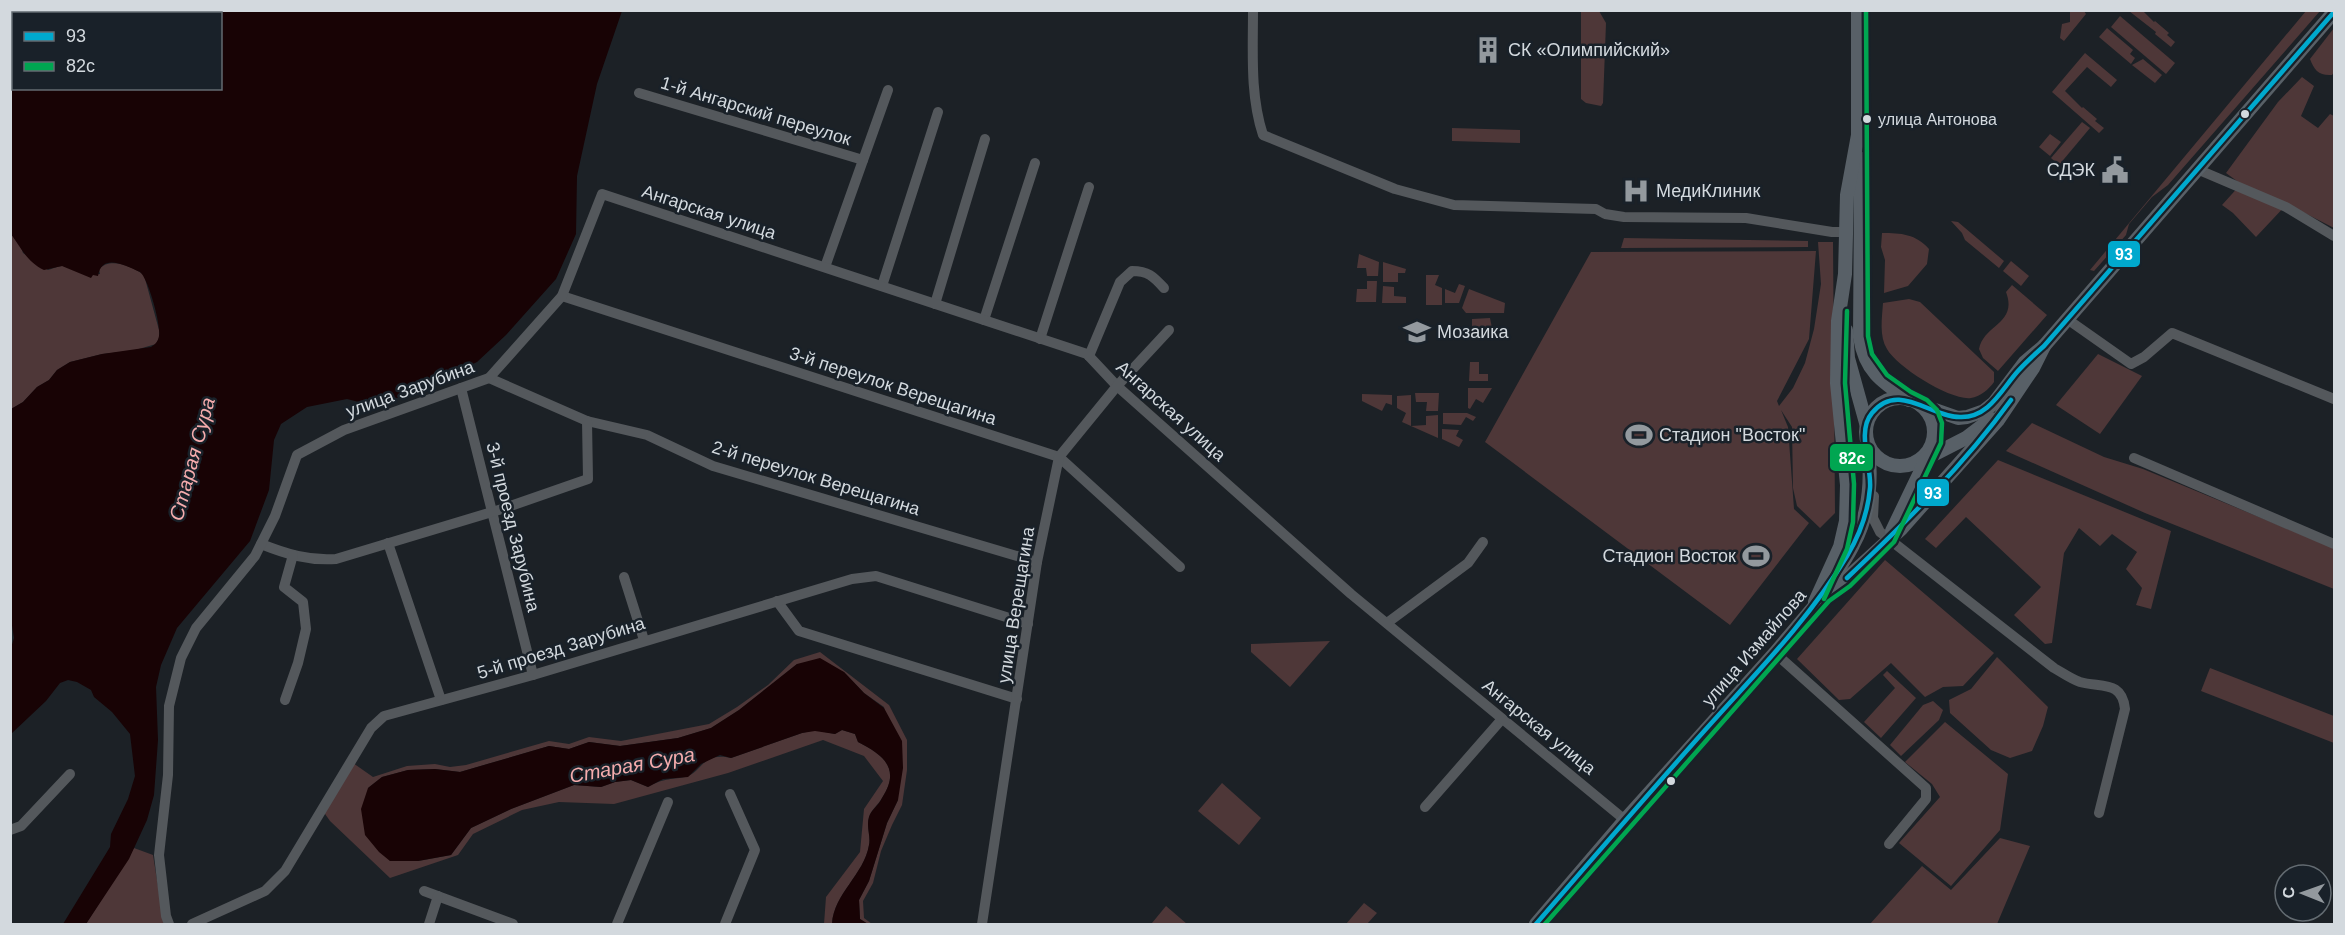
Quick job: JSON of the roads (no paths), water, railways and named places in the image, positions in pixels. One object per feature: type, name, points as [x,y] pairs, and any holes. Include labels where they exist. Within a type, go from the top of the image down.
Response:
[{"type":"main road","points":[[1858,10],[1860,337],[1862,350],[1874,374],[1931,414],[1935,425],[1925,456],[1888,538]]},
{"type":"main road","name":"улица Измайлова","points":[[1915,402],[1958,418],[1984,411],[1994,404],[2019,370],[2044,346],[2199,170],[2334,12]]},
{"type":"main road","points":[[1824,595],[1861,529],[1868,505],[1870,483],[1866,423],[1848,358],[1845,274],[1847,195],[1858,135]]},
{"type":"main road","points":[[1845,232],[1861,229]]},
{"type":"main road","points":[[1813,607],[1840,547],[1846,521],[1847,485],[1838,383],[1838,321],[1845,274]]},
{"type":"main road","name":"улица Измайлова","points":[[1536,924],[1824,595],[1845,580],[1888,538],[1901,529],[1998,420],[2033,368],[2044,346]]},
{"type":"main road","points":[[1866,423],[1870,414],[1885,402],[1893,399],[1915,402]]},
{"type":"main road","name":"улица Измайлова","points":[[1925,456],[1966,438],[2008,404]]},
{"type":"main road","points":[[1868,446],[1878,459],[1886,464],[1902,466],[1925,456]]},
{"type":"street","points":[[1253,10],[1254,94],[1256,112],[1263,135],[1395,189],[1454,205],[1596,210],[1624,217],[1746,218],[1832,232],[1845,232]]},
{"type":"street","points":[[825,267],[888,90]]},
{"type":"street","name":"1-й Ангарский переулок","points":[[639,93],[863,160]]},
{"type":"street","points":[[882,286],[938,112]]},
{"type":"street","points":[[934,304],[985,139]]},
{"type":"street","points":[[984,320],[1035,163]]},
{"type":"street","points":[[2199,170],[2286,207],[2334,236]]},
{"type":"street","points":[[1040,339],[1089,188]]},
{"type":"street","name":"Ангарская улица","points":[[602,194],[1089,356],[1117,386],[1342,586],[1625,820]]},
{"type":"street","name":"улица Зарубина","points":[[170,924],[166,916],[159,855],[168,775],[169,706],[181,658],[196,628],[255,556],[275,516],[297,455],[344,430],[489,378],[562,296],[602,194]]},
{"type":"street","points":[[1089,356],[1120,282],[1132,271],[1144,271],[1152,275],[1164,288]]},
{"type":"street","name":"3-й переулок Верещагина","points":[[562,296],[1059,457],[1180,567]]},
{"type":"street","points":[[2067,319],[2131,364],[2144,357],[2172,333],[2334,399]]},
{"type":"street","name":"улица Верещагина","points":[[982,924],[1037,562],[1059,457],[1117,386],[1169,330]]},
{"type":"street","name":"2-й переулок Верещагина","points":[[489,378],[587,421],[647,435],[713,466],[1037,562]]},
{"type":"street","name":"3-й проезд Зарубина","points":[[461,388],[533,675]]},
{"type":"street","points":[[261,544],[316,560],[336,559],[492,512],[588,479],[587,421]]},
{"type":"street","points":[[2134,458],[2334,544]]},
{"type":"street","points":[[1870,483],[1874,498],[1876,529],[2060,672],[2074,680],[2105,685],[2120,692],[2125,709],[2099,813]]},
{"type":"street","points":[[1387,623],[1467,563],[1483,542]]},
{"type":"street","points":[[388,543],[441,700]]},
{"type":"street","points":[[285,700],[298,663],[306,629],[303,602],[284,587],[293,555]]},
{"type":"street","name":"5-й проезд Зарубина","points":[[192,924],[265,891],[285,871],[371,728],[384,716],[533,675],[852,579],[876,576],[1028,624]]},
{"type":"street","points":[[624,578],[644,640]]},
{"type":"street","points":[[777,601],[799,631],[1017,699]]},
{"type":"street","points":[[1775,653],[1926,788],[1926,800],[1889,844]]},
{"type":"street","points":[[1425,807],[1502,719]]},
{"type":"street","points":[[10,830],[21,826],[70,774]]},
{"type":"street","points":[[725,924],[755,850],[730,794]]},
{"type":"street","points":[[617,924],[668,802]]},
{"type":"street","points":[[424,891],[513,924]]},
{"type":"street","points":[[429,924],[438,896]]},
{"type":"water","name":"Старая Сура","points":[[11,10],[622,11],[597,84],[577,176],[576,234],[556,279],[506,335],[477,362],[412,394],[371,405],[347,399],[307,407],[281,424],[274,440],[269,490],[250,541],[177,628],[161,665],[156,687],[158,740],[154,795],[147,820],[129,859],[86,924],[63,924],[110,847],[111,834],[128,799],[135,776],[130,734],[112,712],[94,697],[91,690],[68,680],[60,683],[46,701],[11,734],[10,651],[14,638],[10,613],[11,409],[23,402],[37,387],[70,362],[102,354],[151,347],[157,341],[159,330],[150,292],[140,272],[114,263],[104,265],[98,276],[93,275],[91,278],[62,266],[44,270],[29,259],[11,234]]},
{"type":"water","name":"Старая Сура","points":[[820,658],[844,672],[864,693],[884,708],[902,741],[903,768],[898,800],[887,823],[869,881],[859,900],[860,919],[868,924],[832,924],[843,893],[866,856],[869,842],[869,817],[887,788],[890,771],[882,758],[858,742],[855,734],[842,730],[835,734],[815,731],[802,733],[731,758],[720,755],[701,764],[688,777],[663,779],[648,787],[631,780],[601,787],[574,785],[511,809],[471,828],[451,855],[418,861],[390,861],[365,835],[361,809],[368,788],[382,777],[408,770],[435,769],[460,772],[549,746],[569,749],[589,742],[620,746],[678,738],[711,728],[739,710],[797,664]]},
{"type":"place","name":"СК «Олимпийский»","points":[[1488,50]]},
{"type":"place","name":"улица Антонова","points":[[1867,119]]},
{"type":"place","name":"СДЭК","points":[[2115,170]]},
{"type":"place","name":"МедиКлиник","points":[[1636,191]]},
{"type":"place","name":"Мозаика","points":[[1417,332]]},
{"type":"place","name":"Стадион \"Восток\"","points":[[1639,435]]},
{"type":"place","name":"Стадион Восток","points":[[1756,556]]}]
